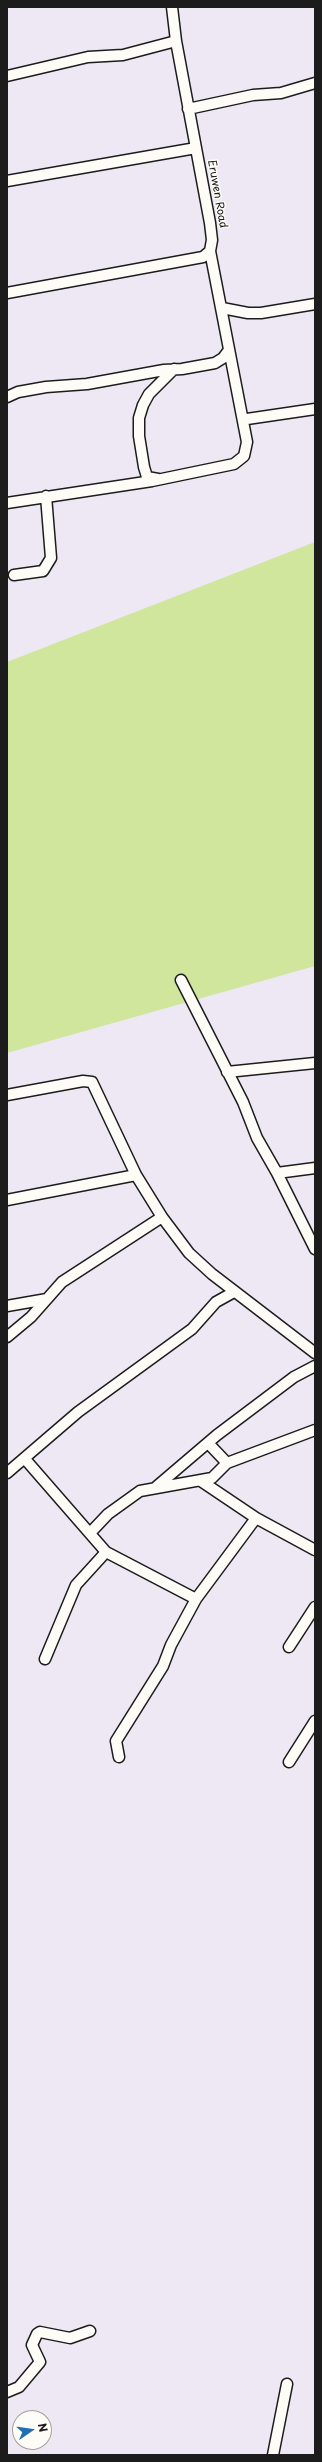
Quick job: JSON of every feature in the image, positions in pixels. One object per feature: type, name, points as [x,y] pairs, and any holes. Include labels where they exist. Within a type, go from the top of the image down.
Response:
[{"type":"street","name":"Eruwen Road","points":[[7,503],[160,479],[234,464],[244,456],[247,442],[210,251],[212,234],[176,41],[172,7]]},
{"type":"street","points":[[7,76],[88,57],[123,55],[176,41]]},
{"type":"street","points":[[188,109],[253,95],[281,93],[315,84]]},
{"type":"street","points":[[7,181],[196,148]]},
{"type":"street","points":[[7,293],[203,257],[210,251]]},
{"type":"street","points":[[222,308],[248,313],[261,313],[315,304]]},
{"type":"street","points":[[7,397],[46,387],[87,384],[215,363],[223,358],[229,350]]},
{"type":"street","points":[[160,479],[148,477],[146,472],[140,442],[139,418],[142,405],[149,394],[174,369]]},
{"type":"street","points":[[247,419],[315,409]]},
{"type":"street","points":[[14,575],[43,571],[51,558],[46,496]]},
{"type":"street","points":[[181,980],[227,1072],[257,1138],[277,1173],[315,1249]]},
{"type":"street","points":[[227,1072],[315,1063]]},
{"type":"street","points":[[7,1095],[83,1081],[92,1082],[136,1175],[162,1217],[189,1253],[234,1292],[315,1352]]},
{"type":"street","points":[[277,1173],[315,1168]]},
{"type":"street","points":[[7,1200],[136,1175]]},
{"type":"street","points":[[7,1337],[31,1318],[47,1298],[67,1279],[162,1217]]},
{"type":"street","points":[[7,1473],[78,1412],[192,1329],[216,1302],[234,1292]]},
{"type":"street","points":[[7,1306],[47,1298]]},
{"type":"street","points":[[156,1487],[208,1443],[294,1377],[315,1366]]},
{"type":"street","points":[[91,1532],[108,1514],[140,1491],[156,1487],[201,1482],[212,1478],[227,1463],[315,1430]]},
{"type":"street","points":[[208,1443],[227,1463]]},
{"type":"street","points":[[25,1459],[91,1532],[106,1552],[196,1599]]},
{"type":"street","points":[[201,1482],[256,1518],[315,1550]]},
{"type":"street","points":[[120,1758],[116,1741],[163,1666],[170,1645],[196,1599],[256,1518]]},
{"type":"street","points":[[46,1659],[76,1584],[106,1552]]},
{"type":"street","points":[[289,1647],[315,1607]]},
{"type":"street","points":[[290,1762],[315,1721]]},
{"type":"street","points":[[7,2392],[19,2387],[40,2362],[40,2359],[32,2345],[37,2334],[40,2332],[70,2338],[90,2331]]},
{"type":"street","points":[[273,2455],[287,2384]]},
{"type":"green space","points":[[315,542],[315,966],[7,1053],[7,662]]}]
